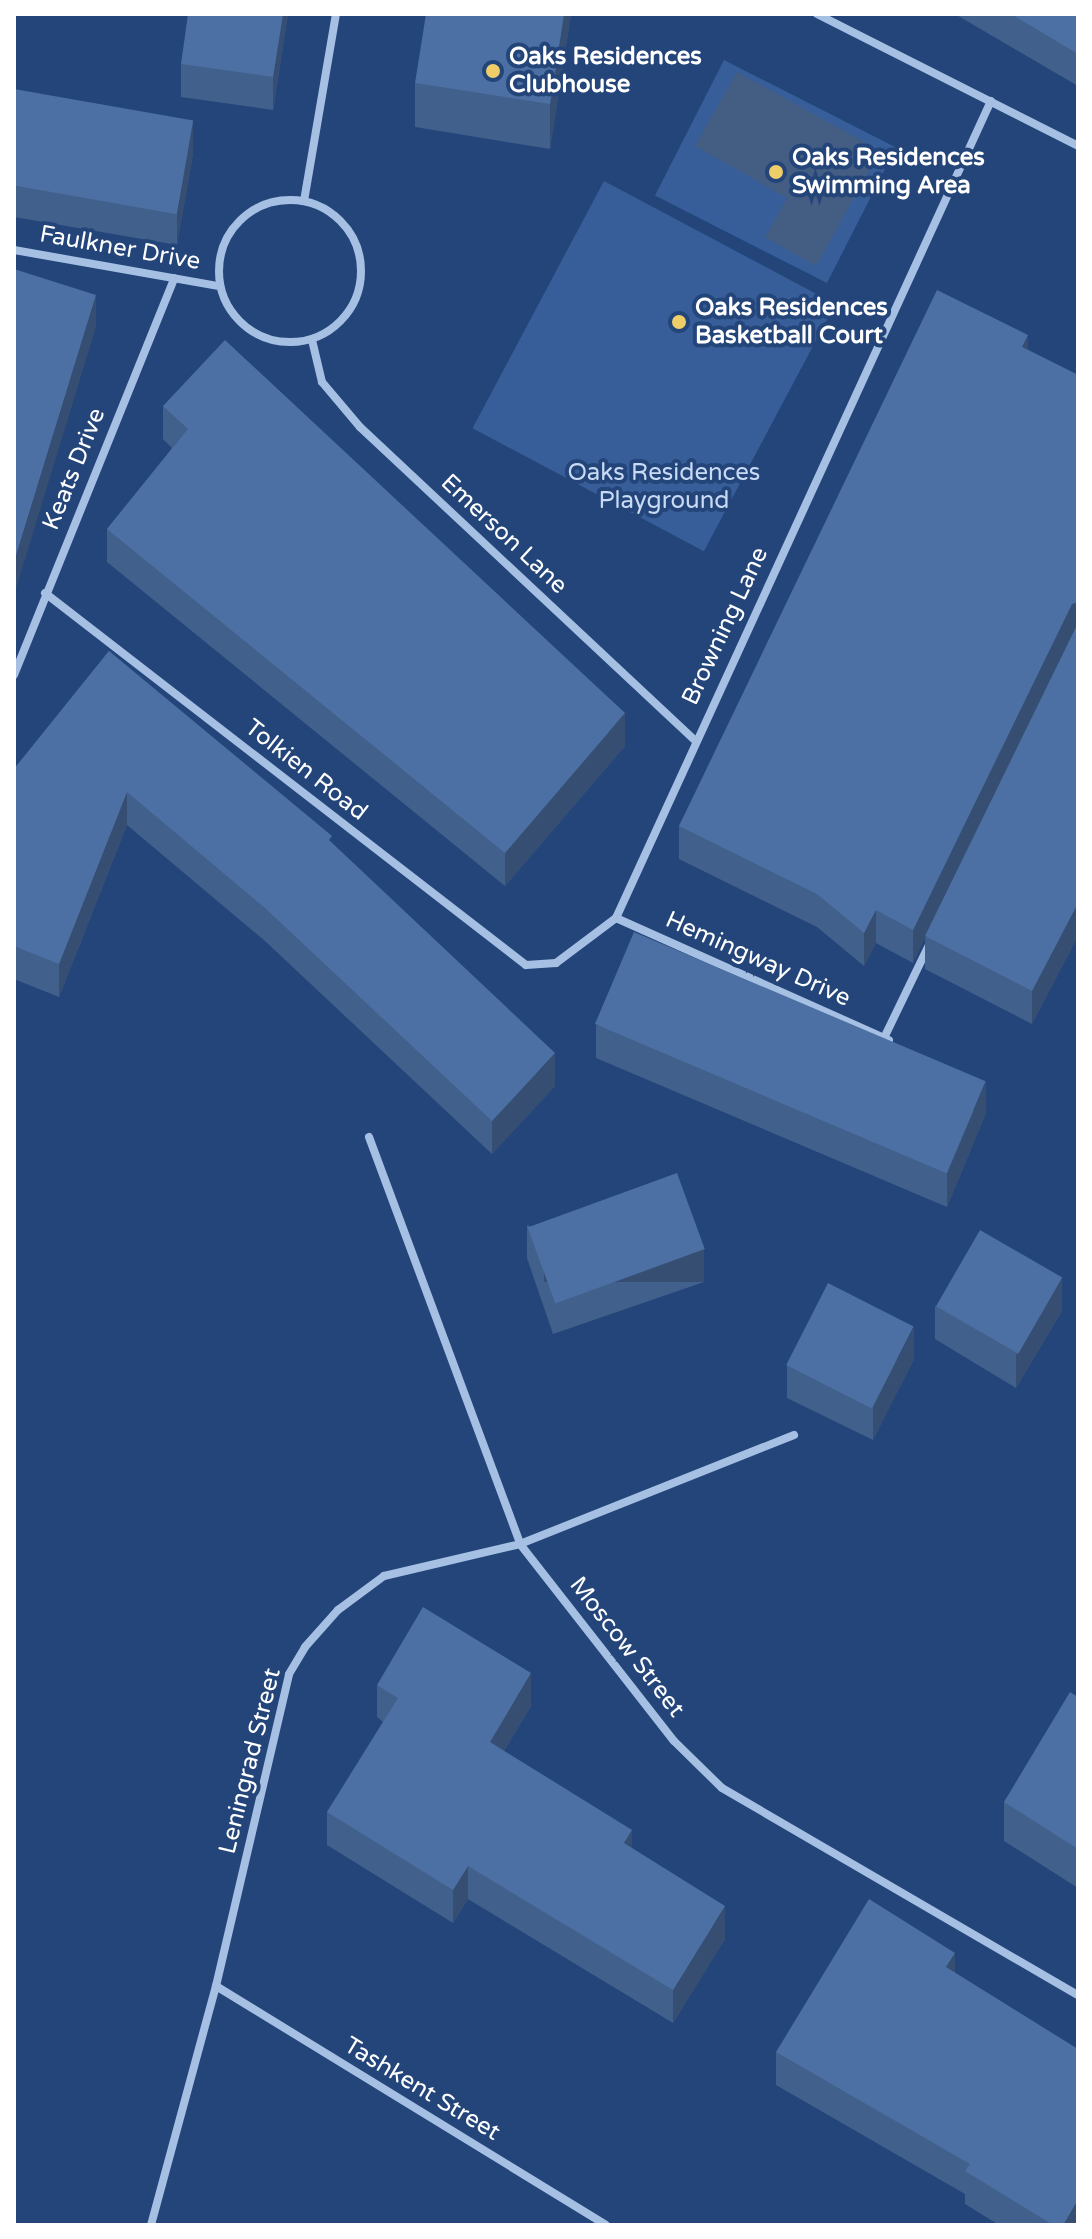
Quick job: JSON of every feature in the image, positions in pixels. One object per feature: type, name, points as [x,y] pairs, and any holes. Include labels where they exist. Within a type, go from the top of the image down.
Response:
[{"type":"street","points":[[304,201],[336,14]]},
{"type":"street","points":[[817,14],[1078,146]]},
{"type":"street","name":"Browning Lane","points":[[616,918],[694,740],[991,101]]},
{"type":"street","points":[[276,200],[304,201],[329,211],[349,231],[360,254],[361,281],[352,306],[335,327],[312,340],[282,342],[254,334],[232,313],[219,286],[219,256],[230,231],[250,211],[276,200]]},
{"type":"street","name":"Faulkner Drive","points":[[14,250],[219,286]]},
{"type":"street","name":"Keats Drive","points":[[14,675],[174,278]]},
{"type":"street","name":"Emerson Lane","points":[[312,340],[322,382],[360,427],[694,740]]},
{"type":"street","name":"Tolkien Road","points":[[45,593],[526,965],[546,967],[616,918]]},
{"type":"street","name":"Hemingway Drive","points":[[616,918],[897,1044]]},
{"type":"street","points":[[884,1038],[933,938]]},
{"type":"street","name":"Moscow Street","points":[[369,1137],[520,1544],[674,1741],[722,1788],[1078,1995]]},
{"type":"street","name":"Leningrad Street","points":[[151,2225],[216,1986],[289,1674],[305,1647],[338,1610],[384,1576],[520,1544],[794,1435]]},
{"type":"street","name":"Tashkent Street","points":[[216,1986],[606,2225]]},
{"type":"green space","name":"Oaks Residences Swimming Area","points":[[724,60],[896,148],[827,283],[655,195]]},
{"type":"green space","name":"Oaks Residences Basketball Court","points":[[604,181],[835,304],[704,551],[473,428]]},
{"type":"shaded area","points":[[737,72],[880,151],[816,266],[765,237],[787,198],[695,146]]},
{"type":"building","points":[[188,14],[283,14],[273,77],[181,64]]},
{"type":"building","name":"Oaks Residences Clubhouse","points":[[426,14],[564,14],[550,104],[415,83]]},
{"type":"building","points":[[1011,14],[1078,14],[1078,54]]},
{"type":"building","points":[[14,89],[193,121],[177,214],[14,185]]},
{"type":"building","points":[[14,269],[96,295],[14,562]]},
{"type":"building","points":[[937,290],[1028,335],[1022,347],[1078,375],[1078,602],[1072,604],[913,930],[876,910],[864,933],[817,894],[679,826]]},
{"type":"building","points":[[225,340],[625,713],[505,853],[107,529],[188,429],[163,406]]},
{"type":"building","points":[[1078,623],[1078,903],[1032,991],[925,936]]},
{"type":"building","points":[[109,651],[332,836],[329,840],[555,1053],[492,1121],[265,908],[127,792],[59,964],[14,946],[14,769]]},
{"type":"building","points":[[634,932],[986,1081],[947,1173],[595,1024]]},
{"type":"building","points":[[677,1173],[705,1249],[555,1303],[528,1227]]},
{"type":"building","points":[[980,1230],[1062,1278],[1018,1354],[936,1306]]},
{"type":"building","points":[[828,1283],[914,1327],[872,1409],[786,1365]]},
{"type":"building","points":[[423,1607],[531,1673],[490,1742],[632,1830],[624,1843],[725,1906],[673,1990],[468,1866],[453,1890],[327,1812],[398,1698],[377,1685]]},
{"type":"building","points":[[1070,1692],[1078,1697],[1078,1849],[1004,1802]]},
{"type":"building","points":[[869,1899],[955,1953],[946,1967],[1078,2049],[1078,2200],[1063,2225],[1053,2225],[965,2171],[970,2164],[776,2052]]},
{"type":"place","name":"Oaks Residences Clubhouse","points":[[493,71]]},
{"type":"place","name":"Oaks Residences Swimming Area","points":[[776,172]]},
{"type":"place","name":"Oaks Residences Basketball Court","points":[[679,322]]},
{"type":"park label","name":"Oaks Residences Playground","points":[[664,487]]}]
